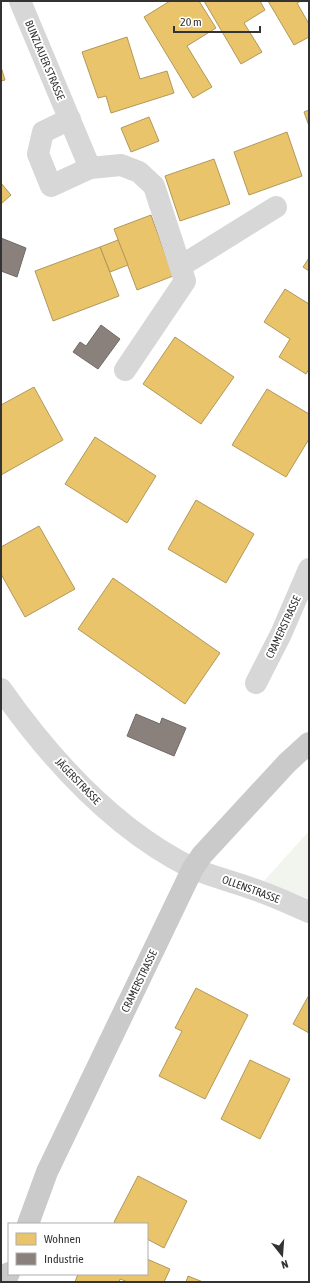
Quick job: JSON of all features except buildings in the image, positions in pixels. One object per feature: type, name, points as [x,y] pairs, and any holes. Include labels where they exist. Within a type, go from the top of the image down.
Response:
[{"type":"main road","name":"CRAMERSTRASSE","points":[[28,1223],[47,1172],[193,868],[202,854],[287,763],[309,743]]},
{"type":"street","name":"BUNZLAUER STRASSE","points":[[20,1],[90,168]]},
{"type":"street","points":[[70,119],[43,132],[38,154],[51,186],[90,168],[121,165],[139,172],[154,186],[185,281],[125,370]]},
{"type":"street","points":[[181,266],[276,207]]},
{"type":"street","name":"CRAMERSTRASSE","points":[[256,683],[281,634],[309,569]]},
{"type":"street","name":"JÄGERSTRASSE","points":[[1,689],[26,724],[85,791],[138,836],[193,868]]},
{"type":"street","name":"OLLENSTRASSE","points":[[193,868],[261,891],[309,912]]},
{"type":"shaded area","points":[[309,831],[309,899],[264,881]]}]
